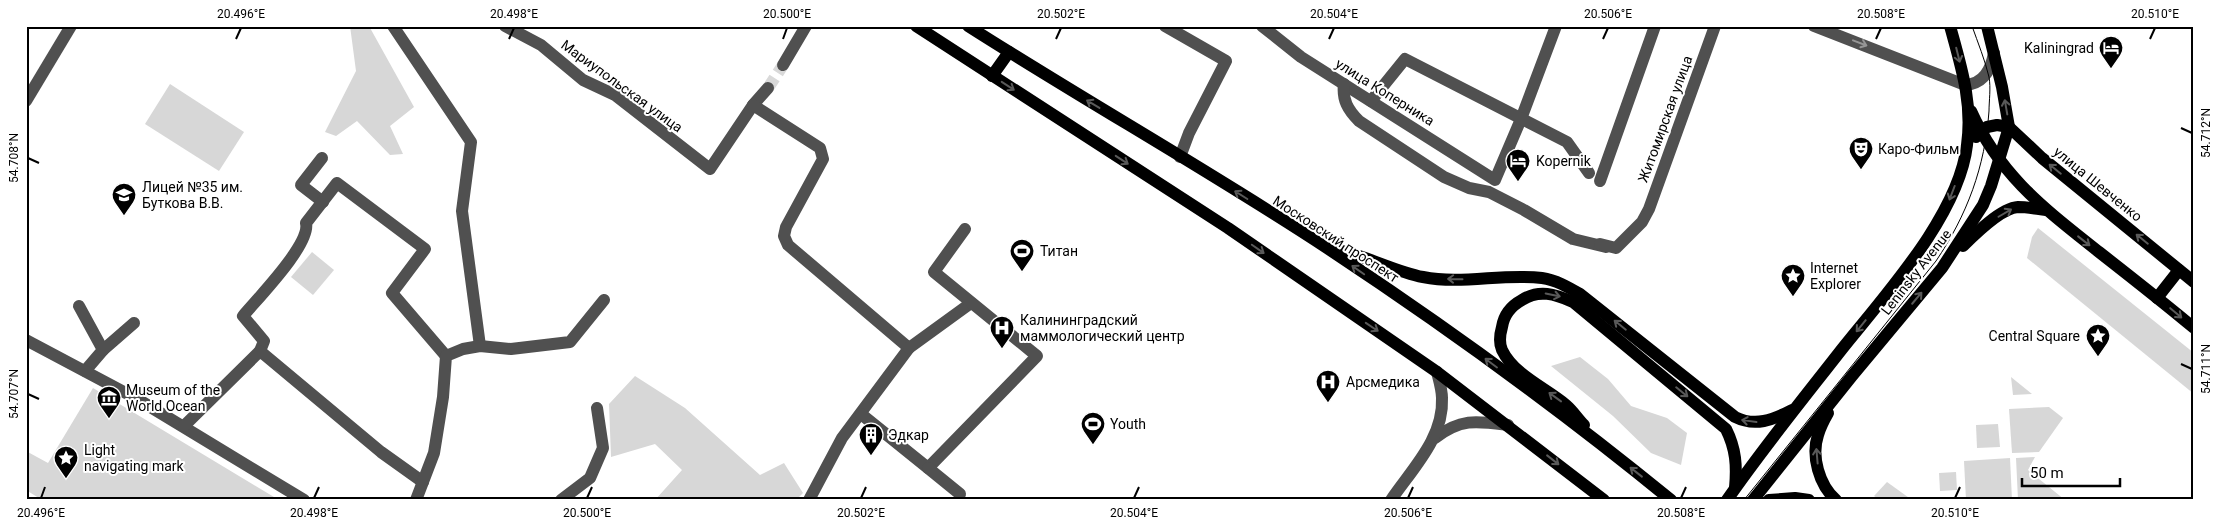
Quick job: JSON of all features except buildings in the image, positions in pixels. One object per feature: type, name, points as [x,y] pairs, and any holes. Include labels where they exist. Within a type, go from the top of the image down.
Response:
[{"type":"main road","points":[[916,26],[1228,228],[1437,372],[1604,500]]},
{"type":"main road","name":"Московский проспект","points":[[968,26],[985,31],[1009,52],[1327,248],[1460,340],[1601,444],[1671,500]]},
{"type":"main road","name":"Leninsky Avenue","points":[[1727,500],[1795,409],[1915,258],[1951,198],[1967,146],[1970,110],[1950,26]]},
{"type":"main road","points":[[1967,146],[1987,127],[1997,125],[2010,127],[1987,26]]},
{"type":"main road","points":[[992,76],[1009,52]]},
{"type":"main road","points":[[1970,110],[1980,132],[1999,161],[2046,210],[2194,328]]},
{"type":"main road","name":"Leninsky Avenue","points":[[1753,500],[1836,395],[1942,268],[1983,205],[2010,127]]},
{"type":"main road","name":"улица Шевченко","points":[[2010,127],[2042,158],[2194,282]]},
{"type":"main road","points":[[1942,268],[1975,235],[2010,209],[2017,207],[2046,210]]},
{"type":"main road","points":[[1327,248],[1352,252],[1425,278],[1541,278],[1562,283],[1580,294],[1735,417],[1744,422],[1759,423],[1777,418],[1795,409]]},
{"type":"main road","points":[[2157,298],[2179,270]]},
{"type":"main road","points":[[1601,444],[1567,406],[1512,363],[1502,349],[1500,338],[1507,312],[1527,296],[1541,293],[1556,294],[1572,302],[1726,429],[1735,452],[1737,466],[1735,488]]},
{"type":"main road","points":[[1836,395],[1818,435],[1816,447],[1820,476],[1836,500]]},
{"type":"main road","points":[[1769,500],[1779,498],[1809,500]]},
{"type":"street","points":[[26,101],[71,26]]},
{"type":"street","points":[[393,26],[471,142],[462,211],[480,346]]},
{"type":"street","name":"Мариупольская улица","points":[[505,26],[541,45],[583,80],[615,95],[710,169],[753,105],[768,88]]},
{"type":"street","points":[[783,65],[806,26]]},
{"type":"street","points":[[1165,26],[1226,62],[1189,133],[1180,157]]},
{"type":"street","name":"улица Коперника","points":[[1262,26],[1301,57],[1495,180],[1521,119]]},
{"type":"street","points":[[1521,119],[1556,26]]},
{"type":"street","points":[[1600,181],[1655,26]]},
{"type":"street","name":"Житомирская улица","points":[[1606,247],[1616,248],[1642,222],[1716,26]]},
{"type":"street","points":[[1814,26],[1965,85],[1977,83],[1985,76],[1994,53]]},
{"type":"street","points":[[1371,101],[1405,59],[1567,142],[1589,173]]},
{"type":"street","points":[[1344,84],[1343,93],[1349,110],[1359,121],[1444,177],[1469,188],[1489,192],[1573,239],[1606,247]]},
{"type":"street","points":[[753,105],[820,148],[822,154],[823,159],[786,226],[784,236],[788,245],[909,348]]},
{"type":"street","points":[[322,158],[301,185],[323,202]]},
{"type":"street","points":[[184,426],[260,351],[264,341],[243,316],[297,252],[308,229],[306,223],[337,184],[425,249],[392,293],[446,356],[443,397],[434,454],[416,500]]},
{"type":"street","points":[[928,468],[1036,356],[934,272],[965,228]]},
{"type":"street","points":[[1582,235],[1606,247]]},
{"type":"street","points":[[446,356],[463,349],[480,346],[511,349],[570,342],[604,300]]},
{"type":"street","points":[[809,500],[842,438],[909,348],[971,303]]},
{"type":"street","points":[[79,306],[103,350]]},
{"type":"street","points":[[85,371],[103,350],[134,323]]},
{"type":"street","points":[[26,340],[184,426],[304,500]]},
{"type":"street","points":[[260,351],[381,452],[423,482]]},
{"type":"street","points":[[1434,438],[1442,403],[1437,372]]},
{"type":"street","points":[[561,500],[590,478],[603,448],[597,408]]},
{"type":"street","points":[[861,414],[960,494]]},
{"type":"street","points":[[1391,500],[1434,438],[1446,430],[1466,422],[1508,425]]},
{"type":"shaded area","points":[[350,26],[369,26],[414,107],[390,126],[403,154],[390,155],[357,121],[336,136],[325,132],[356,71]]},
{"type":"shaded area","points":[[170,84],[244,132],[219,171],[145,124]]},
{"type":"shaded area","points":[[2038,228],[2194,353],[2194,394],[2027,258],[2032,237]]},
{"type":"shaded area","points":[[312,252],[334,270],[313,295],[291,277]]},
{"type":"shaded area","points":[[1580,357],[1608,379],[1631,406],[1667,418],[1687,433],[1681,465],[1651,453],[1613,416],[1551,366]]},
{"type":"shaded area","points":[[635,376],[685,408],[760,475],[784,463],[803,493],[796,500],[655,500],[682,470],[655,444],[611,457],[609,404]]},
{"type":"shaded area","points":[[2011,377],[2032,394],[2013,395]]},
{"type":"shaded area","name":"Museum of the World Ocean","points":[[93,388],[279,500],[42,500],[26,490],[26,451],[48,463]]},
{"type":"shaded area","points":[[2049,407],[2063,418],[2039,452],[2012,453],[2009,409]]},
{"type":"shaded area","points":[[1998,424],[2000,447],[1977,448],[1976,425]]},
{"type":"shaded area","points":[[2035,457],[2028,470],[2065,500],[2018,500],[2016,458]]},
{"type":"shaded area","points":[[2010,458],[2012,500],[1966,500],[1964,461]]},
{"type":"shaded area","points":[[1956,472],[1957,490],[1940,491],[1939,473]]},
{"type":"shaded area","points":[[1887,482],[1912,500],[1880,500],[1874,496]]},
{"type":"tunnel","points":[[768,88],[783,65]]},
{"type":"tram line","points":[[1744,500],[1936,261],[1957,226],[1979,171],[1989,111],[1989,77],[1972,26]]},
{"type":"place","name":"Kaliningrad","points":[[2111,69]]},
{"type":"place","name":"Каро-Фильм","points":[[1861,170]]},
{"type":"place","name":"Kopernik","points":[[1518,182]]},
{"type":"place","name":"Лицей №35 им. Буткова В.В.","points":[[124,216]]},
{"type":"place","name":"Титан","points":[[1022,272]]},
{"type":"place","name":"Internet Explorer","points":[[1793,297]]},
{"type":"place","name":"Калининградский маммологический центр","points":[[1002,349]]},
{"type":"place","name":"Central Square","points":[[2098,357]]},
{"type":"place","name":"Арсмедика","points":[[1328,403]]},
{"type":"place","name":"Museum of the World Ocean","points":[[109,419]]},
{"type":"place","name":"Youth","points":[[1093,445]]},
{"type":"place","name":"Эдкар","points":[[871,456]]},
{"type":"place","name":"Light navigating mark","points":[[66,479]]}]
